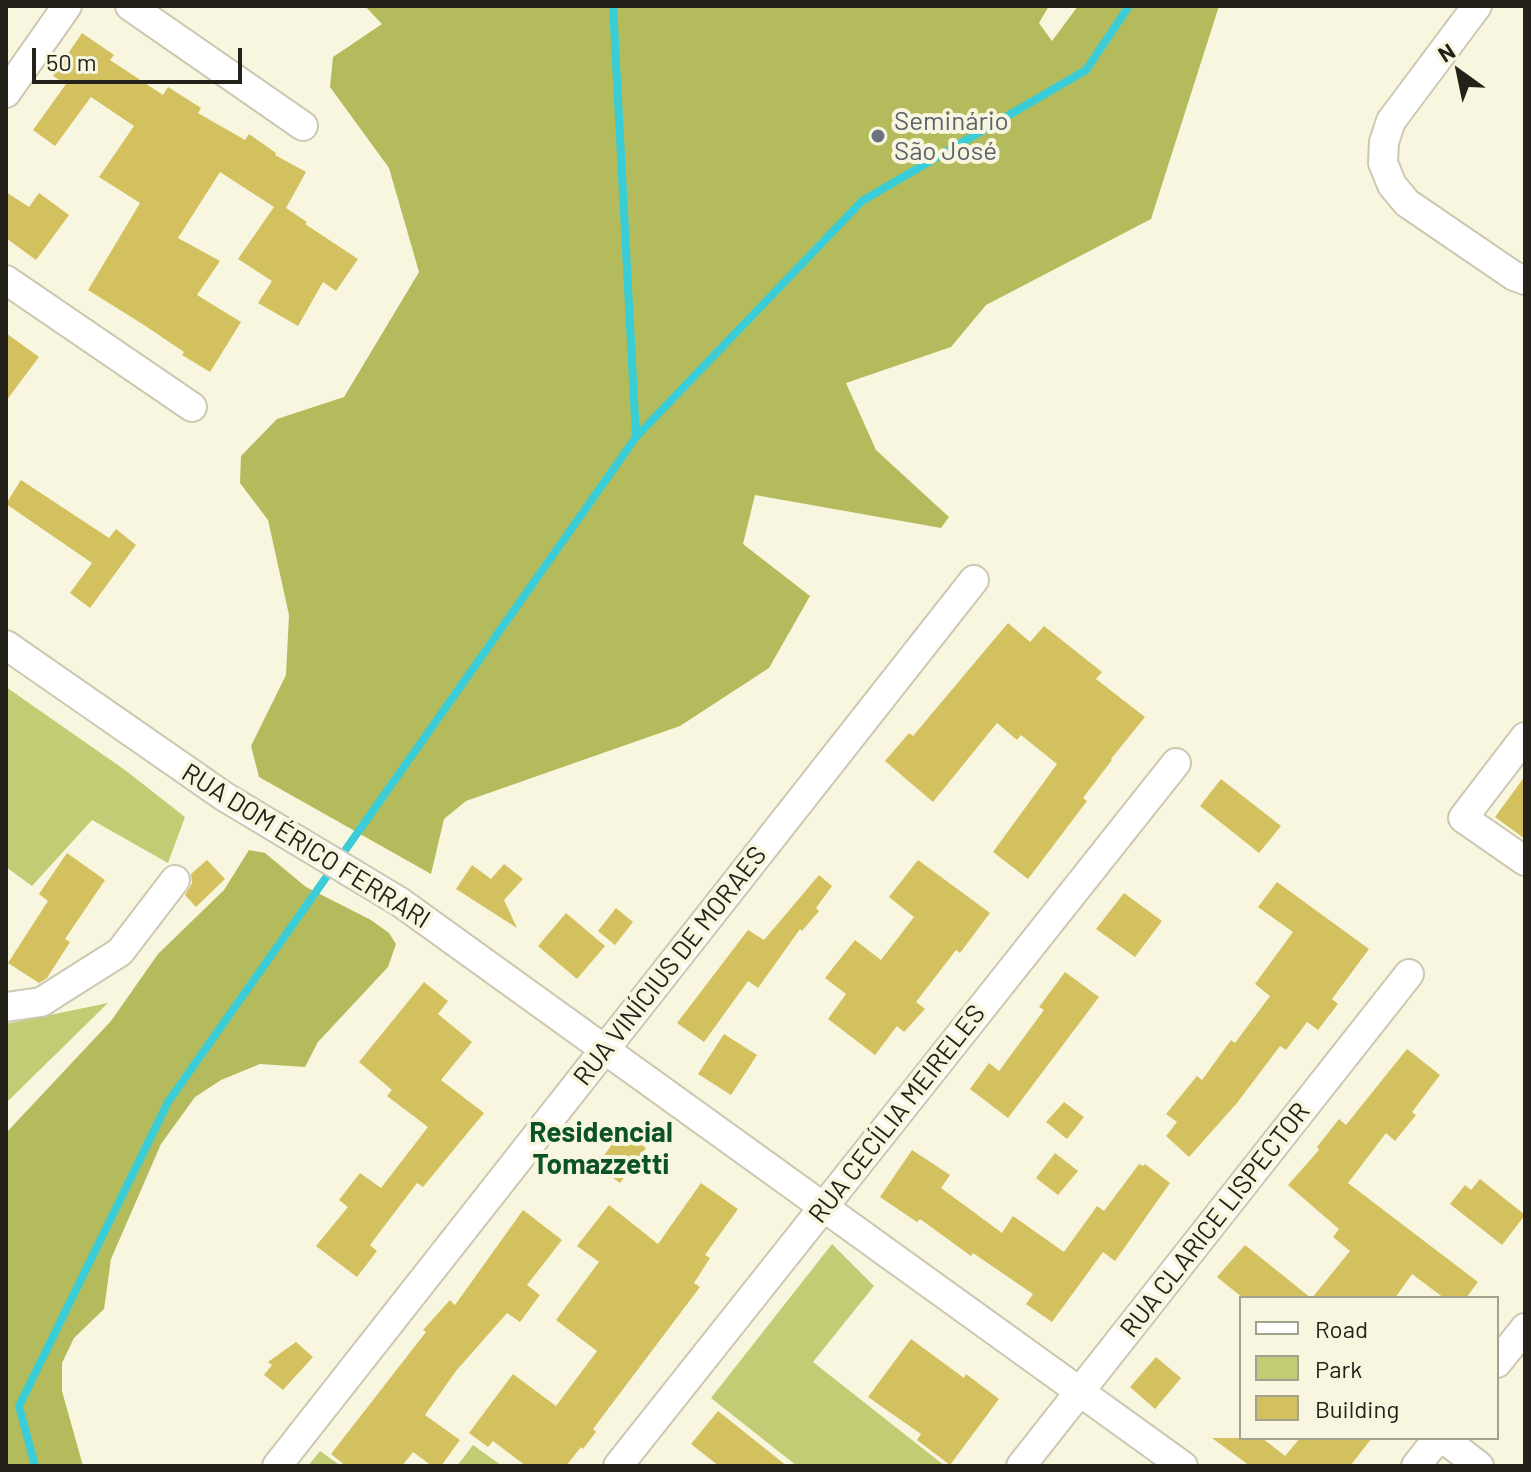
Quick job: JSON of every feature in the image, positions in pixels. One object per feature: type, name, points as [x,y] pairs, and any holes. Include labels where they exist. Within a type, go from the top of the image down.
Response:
[{"type":"street","points":[[6,93],[67,6]]},
{"type":"street","points":[[130,6],[303,126]]},
{"type":"street","points":[[1477,6],[1391,121],[1384,142],[1383,163],[1392,185],[1407,203],[1514,276],[1525,280]]},
{"type":"street","points":[[6,280],[192,407]]},
{"type":"street","name":"RUA VINÍCIUS DE MORAES","points":[[277,1466],[974,580]]},
{"type":"street","name":"RUA DOM ÉRICO FERRARI","points":[[6,645],[225,797],[400,902],[1183,1466]]},
{"type":"street","points":[[1525,737],[1463,818],[1525,861]]},
{"type":"street","name":"RUA CECÍLIA MEIRELES","points":[[618,1466],[1176,763]]},
{"type":"street","points":[[6,1007],[41,1002],[120,952],[175,880]]},
{"type":"street","name":"RUA CLARICE LISPECTOR","points":[[1021,1466],[1409,974]]},
{"type":"street","points":[[1499,1360],[1525,1328]]},
{"type":"street","points":[[1416,1466],[1438,1440]]},
{"type":"street","points":[[1443,1440],[1479,1466]]},
{"type":"green space","points":[[365,6],[1049,6],[1039,23],[1052,41],[1078,6],[1219,6],[1151,219],[986,305],[951,347],[846,383],[876,450],[949,517],[941,528],[755,495],[743,544],[810,596],[769,668],[680,726],[466,801],[444,819],[431,874],[259,777],[251,746],[286,675],[289,615],[268,520],[240,483],[241,456],[277,419],[344,397],[419,272],[389,168],[330,87],[333,57],[382,24]]},
{"type":"green space","points":[[6,687],[125,770],[185,817],[168,863],[92,820],[32,886],[6,867]]},
{"type":"green space","points":[[249,850],[265,853],[306,887],[371,920],[389,933],[396,944],[388,967],[318,1042],[305,1067],[260,1064],[221,1080],[195,1097],[161,1144],[111,1259],[104,1309],[74,1338],[62,1363],[62,1391],[83,1466],[6,1466],[6,1133],[111,1021],[158,954],[224,890]]},
{"type":"green space","points":[[108,1003],[6,1103],[6,1024]]},
{"type":"green space","points":[[832,1244],[874,1286],[813,1362],[945,1466],[797,1466],[711,1398]]},
{"type":"green space","points":[[473,1445],[502,1466],[457,1466]]},
{"type":"green space","points":[[320,1451],[341,1466],[308,1466]]},
{"type":"building","points":[[82,33],[114,55],[110,60],[163,95],[168,87],[201,108],[198,113],[245,140],[249,134],[275,155],[306,172],[286,208],[358,259],[336,291],[323,282],[298,326],[258,303],[272,281],[238,259],[274,207],[220,172],[178,238],[220,261],[197,295],[241,322],[210,372],[88,290],[140,203],[99,177],[134,126],[91,97],[55,146],[33,130],[66,84],[53,76]]},
{"type":"building","points":[[6,192],[29,207],[39,193],[69,215],[36,260],[6,238]]},
{"type":"building","points":[[6,333],[39,357],[6,401]]},
{"type":"building","points":[[21,480],[109,538],[116,529],[136,545],[90,608],[70,593],[92,563],[6,504]]},
{"type":"building","points":[[1008,623],[1030,642],[1044,626],[1102,672],[1096,679],[1145,717],[1111,759],[1083,798],[1087,801],[1028,879],[993,852],[1057,764],[1021,735],[1017,740],[997,723],[933,802],[885,761],[909,733],[913,736]]},
{"type":"building","points":[[1525,776],[1525,839],[1495,817]]},
{"type":"building","points":[[1221,779],[1281,826],[1259,853],[1200,806]]},
{"type":"building","points":[[67,853],[105,880],[65,939],[70,942],[47,978],[39,983],[8,963],[48,901],[39,894]]},
{"type":"building","points":[[207,860],[225,879],[196,907],[185,895],[192,883],[191,874]]},
{"type":"building","points":[[918,860],[990,913],[960,953],[956,950],[916,1002],[925,1009],[904,1032],[897,1026],[875,1055],[828,1019],[846,994],[825,978],[855,940],[881,960],[914,917],[889,897]]},
{"type":"building","points":[[504,864],[523,879],[504,900],[517,928],[456,889],[472,865],[491,879]]},
{"type":"building","points":[[819,875],[832,886],[816,908],[819,911],[802,931],[800,929],[758,988],[748,981],[704,1042],[677,1023],[748,930],[764,940]]},
{"type":"building","points":[[1277,882],[1369,949],[1332,999],[1338,1004],[1318,1030],[1307,1022],[1286,1050],[1280,1046],[1237,1103],[1189,1157],[1166,1136],[1177,1122],[1166,1114],[1197,1076],[1202,1080],[1231,1040],[1235,1043],[1270,996],[1255,984],[1293,932],[1258,907]]},
{"type":"building","points":[[1124,893],[1162,921],[1135,957],[1096,929]]},
{"type":"building","points":[[616,908],[633,922],[615,945],[598,931]]},
{"type":"building","points":[[566,913],[605,946],[577,979],[538,946]]},
{"type":"building","points":[[1065,972],[1099,997],[1008,1118],[970,1089],[989,1063],[999,1071],[1044,1010],[1039,1007]]},
{"type":"building","points":[[424,982],[448,1001],[438,1014],[472,1042],[441,1080],[484,1113],[423,1187],[417,1183],[370,1245],[377,1251],[357,1277],[316,1246],[348,1207],[339,1200],[360,1173],[381,1188],[428,1127],[387,1096],[392,1090],[359,1062]]},
{"type":"building","points":[[724,1034],[757,1055],[731,1095],[698,1074]]},
{"type":"building","points":[[1407,1049],[1440,1075],[1412,1112],[1416,1115],[1395,1141],[1386,1133],[1348,1183],[1478,1282],[1468,1296],[1441,1296],[1412,1274],[1396,1296],[1314,1296],[1350,1251],[1333,1237],[1339,1229],[1288,1185],[1319,1150],[1317,1147],[1339,1119],[1346,1125]]},
{"type":"building","points":[[1064,1102],[1084,1117],[1067,1139],[1046,1122]]},
{"type":"building","points":[[622,1131],[646,1148],[620,1183],[596,1166]]},
{"type":"building","points":[[912,1150],[950,1175],[941,1188],[1002,1233],[1013,1216],[1064,1252],[1097,1206],[1104,1211],[1139,1164],[1145,1164],[1170,1183],[1115,1261],[1103,1252],[1052,1322],[1026,1304],[1033,1294],[973,1253],[971,1256],[920,1219],[917,1222],[880,1197]]},
{"type":"building","points":[[1055,1153],[1078,1171],[1058,1195],[1036,1178]]},
{"type":"building","points":[[1480,1179],[1525,1215],[1502,1245],[1450,1204],[1465,1185],[1471,1190]]},
{"type":"building","points":[[701,1183],[738,1209],[705,1255],[710,1258],[694,1283],[700,1287],[593,1429],[596,1432],[583,1449],[581,1447],[566,1466],[526,1466],[493,1441],[488,1447],[469,1433],[513,1374],[556,1406],[597,1351],[556,1320],[599,1262],[577,1246],[609,1205],[658,1244]]},
{"type":"building","points":[[523,1210],[562,1240],[527,1285],[540,1295],[520,1322],[507,1313],[456,1371],[425,1415],[460,1440],[441,1466],[432,1466],[413,1452],[402,1466],[346,1466],[331,1454],[426,1332],[423,1330],[450,1300],[455,1305]]},
{"type":"building","points":[[1245,1245],[1309,1296],[1241,1296],[1217,1277]]},
{"type":"building","points":[[911,1339],[999,1399],[950,1465],[917,1440],[921,1434],[868,1397]]},
{"type":"building","points":[[296,1342],[313,1357],[283,1390],[264,1375],[272,1365],[268,1362]]},
{"type":"building","points":[[1156,1357],[1181,1378],[1155,1409],[1130,1387]]},
{"type":"building","points":[[718,1411],[787,1466],[719,1466],[691,1444]]},
{"type":"building","points":[[1212,1438],[1265,1440],[1285,1456],[1298,1440],[1370,1440],[1350,1466],[1250,1466]]},
{"type":"waterway","points":[[613,6],[636,437]]},
{"type":"waterway","points":[[35,1466],[19,1406],[168,1102],[636,437],[862,201],[1086,70],[1129,6]]},
{"type":"place","name":"Seminário São José","points":[[878,136]]},
{"type":"district","name":"Residencial Tomazzetti","points":[[601,1149]]}]
